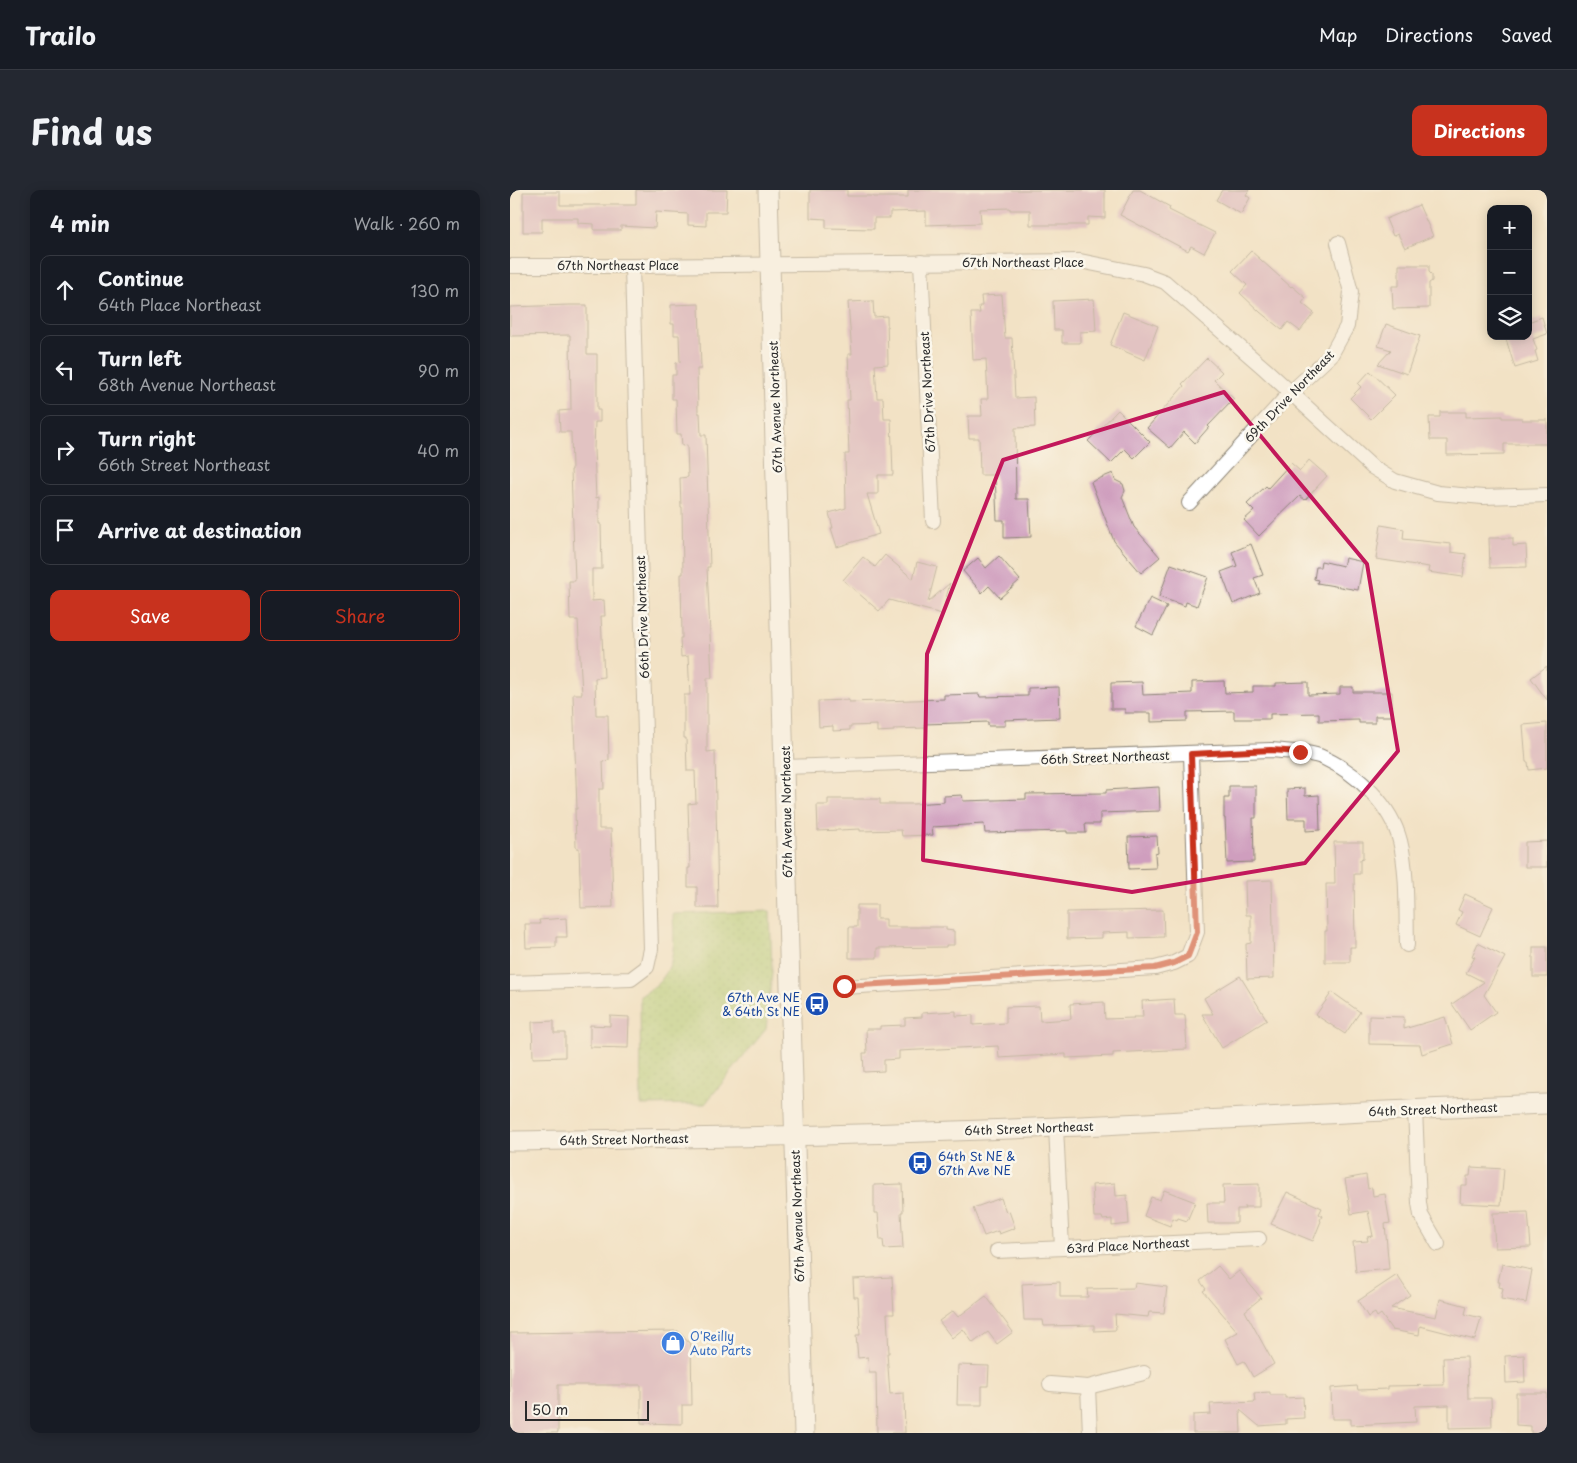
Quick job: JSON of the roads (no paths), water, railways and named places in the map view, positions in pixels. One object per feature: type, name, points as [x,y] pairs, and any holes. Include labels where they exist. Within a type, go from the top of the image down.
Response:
[{"type":"main road","name":"67th Avenue Northeast","points":[[768,190],[804,1433]]},
{"type":"main road","name":"64th Street Northeast","points":[[510,1141],[795,1136],[1056,1127],[1547,1104]]},
{"type":"street","name":"69th Drive Northeast","points":[[1189,503],[1290,392],[1331,355],[1347,326],[1351,292],[1338,243]]},
{"type":"street","name":"67th Northeast Place","points":[[510,266],[1080,261],[1144,274],[1165,282],[1372,467],[1395,481],[1438,493],[1483,497],[1547,494]]},
{"type":"street","name":"67th Drive Northeast","points":[[921,262],[933,521]]},
{"type":"street","name":"66th Drive Northeast","points":[[510,983],[631,978],[646,967],[651,949],[632,266]]},
{"type":"street","name":"66th Street Northeast","points":[[785,767],[1271,750],[1300,752],[1323,757],[1360,781],[1375,796],[1395,826],[1400,841],[1404,869],[1407,945]]},
{"type":"street","points":[[844,986],[1155,968],[1174,963],[1188,956],[1197,932],[1191,754]]},
{"type":"street","points":[[1416,1109],[1419,1203],[1421,1215],[1438,1244]]},
{"type":"street","points":[[1056,1127],[1062,1248]]},
{"type":"street","name":"63rd Place Northeast","points":[[997,1251],[1259,1239]]},
{"type":"street","points":[[1050,1384],[1088,1387],[1144,1373]]},
{"type":"street","points":[[1088,1387],[1090,1433]]},
{"type":"place","name":"67th Ave NE & 64th St NE","points":[[817,1004]]},
{"type":"place","name":"64th St NE & 67th Ave NE","points":[[920,1163]]},
{"type":"place","name":"O'Reilly Auto Parts","points":[[673,1343]]}]
